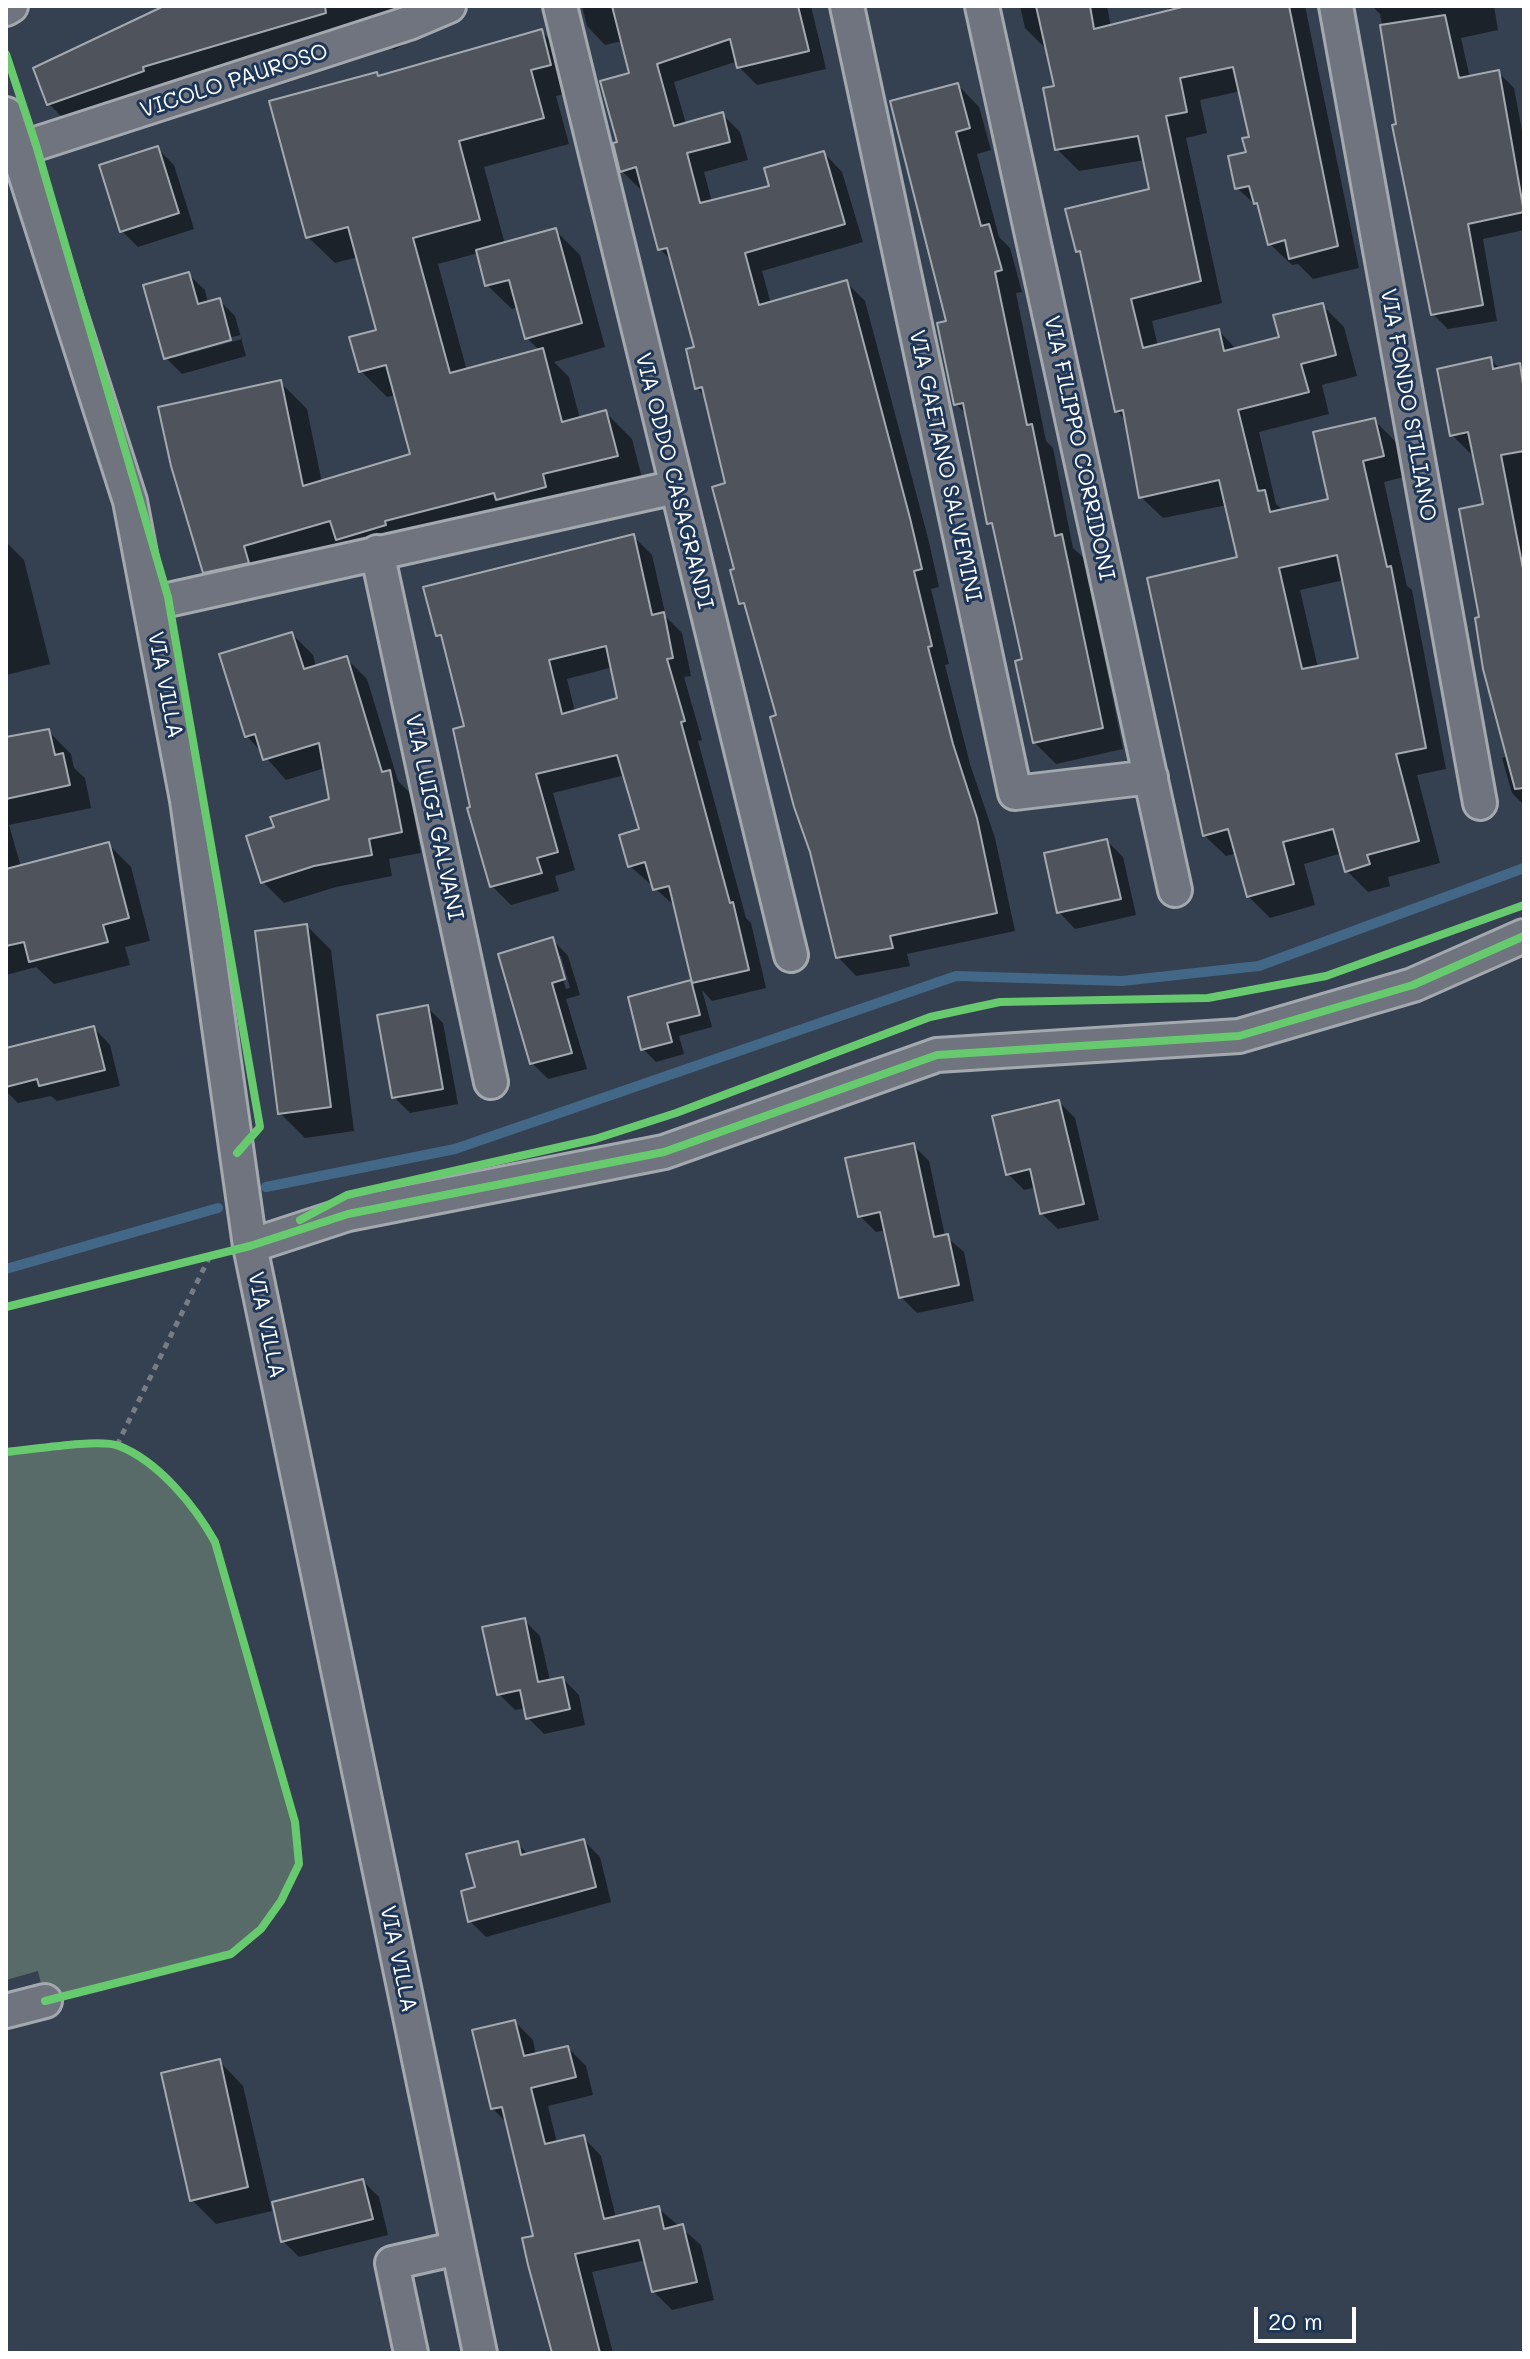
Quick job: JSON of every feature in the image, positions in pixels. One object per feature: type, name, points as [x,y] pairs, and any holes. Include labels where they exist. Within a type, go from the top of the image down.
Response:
[{"type":"street","name":"VICOLO PAUROSO","points":[[17,150],[394,28],[449,6]]},
{"type":"street","name":"VIA ODDO CASAGRANDI","points":[[560,6],[791,955]]},
{"type":"street","name":"VIA GAETANO SALVEMINI","points":[[847,6],[1015,793],[1151,777]]},
{"type":"street","name":"VIA FILIPPO CORRIDONI","points":[[982,6],[1175,890]]},
{"type":"street","name":"VIA FONDO STILIANO","points":[[1336,6],[1480,803]]},
{"type":"street","name":"VIA VILLA","points":[[6,114],[130,501],[187,800],[250,1246],[480,2353]]},
{"type":"street","points":[[150,604],[676,487]]},
{"type":"street","name":"VIA LUIGI GALVANI","points":[[377,552],[491,1082]]},
{"type":"street","points":[[250,1246],[348,1214],[664,1152],[937,1055],[1239,1036],[1413,985],[1524,936]]},
{"type":"street","points":[[6,2011],[45,2001]]},
{"type":"street","points":[[411,2353],[392,2263],[458,2248]]},
{"type":"path","points":[[195,1260],[250,1246]]},
{"type":"path","points":[[117,1445],[210,1256]]},
{"type":"path","points":[[103,1445],[117,1445],[129,1453]]},
{"type":"shaded area","points":[[73,1445],[117,1445],[166,1478],[197,1509],[215,1542],[295,1822],[299,1864],[261,1929],[231,1954],[45,2001],[38,1971],[6,1980],[6,1452]]},
{"type":"building","points":[[164,6],[325,6],[326,13],[143,67],[144,71],[47,105],[33,68]]},
{"type":"building","points":[[612,6],[798,6],[809,51],[737,68],[730,39],[657,64],[674,126],[723,112],[730,142],[687,153],[700,203],[769,186],[764,168],[824,151],[845,224],[745,253],[759,305],[847,280],[910,518],[922,569],[914,571],[932,646],[928,647],[953,744],[977,818],[997,913],[890,936],[893,948],[836,958],[810,852],[794,807],[770,717],[776,715],[744,603],[739,604],[730,570],[734,569],[712,487],[725,483],[702,387],[695,389],[686,349],[694,347],[667,248],[658,250],[636,167],[620,172],[613,143],[617,142],[600,81],[629,73]]},
{"type":"building","points":[[1036,6],[1090,6],[1094,29],[1186,6],[1289,6],[1338,246],[1289,259],[1285,240],[1268,245],[1257,203],[1254,204],[1249,186],[1235,189],[1228,156],[1246,152],[1242,138],[1249,137],[1233,67],[1180,78],[1187,112],[1166,116],[1201,281],[1131,299],[1143,348],[1219,329],[1224,351],[1279,337],[1273,315],[1323,303],[1336,355],[1301,364],[1309,392],[1238,410],[1258,491],[1265,490],[1270,512],[1328,499],[1313,432],[1375,418],[1384,456],[1363,461],[1387,567],[1391,566],[1426,748],[1396,754],[1419,841],[1367,855],[1370,864],[1345,872],[1333,829],[1283,842],[1294,884],[1247,897],[1228,829],[1203,836],[1147,578],[1237,557],[1219,480],[1139,498],[1123,410],[1115,412],[1080,251],[1076,252],[1065,209],[1149,189],[1138,136],[1055,150],[1043,88],[1054,86]],"holes":[[[1337,555],[1358,658],[1302,669],[1279,568]]]},
{"type":"building","points":[[1445,15],[1459,78],[1499,70],[1524,212],[1468,224],[1483,305],[1431,315],[1392,125],[1396,124],[1380,25]]},
{"type":"building","points":[[542,29],[551,65],[531,70],[544,118],[459,141],[480,220],[413,238],[450,373],[543,348],[562,422],[606,410],[618,456],[543,474],[546,487],[496,500],[494,493],[385,521],[386,525],[336,540],[330,521],[244,546],[249,563],[203,573],[171,466],[158,407],[281,380],[303,486],[410,454],[386,365],[359,372],[349,337],[376,330],[348,227],[306,238],[269,101],[377,72],[378,76]]},
{"type":"building","points":[[958,83],[970,128],[956,132],[981,226],[989,224],[1002,270],[995,272],[1027,425],[1032,424],[1055,536],[1062,534],[1103,728],[1033,743],[1015,661],[1022,659],[992,523],[987,524],[963,403],[954,405],[937,323],[946,321],[890,101]]},
{"type":"building","points":[[158,146],[179,213],[120,232],[99,165]]},
{"type":"building","points":[[556,228],[582,323],[525,339],[509,280],[485,286],[476,250]]},
{"type":"building","points":[[189,272],[198,304],[220,298],[231,340],[164,359],[143,285]]},
{"type":"building","points":[[1491,357],[1493,369],[1520,363],[1524,391],[1524,451],[1501,455],[1524,574],[1524,788],[1515,789],[1483,669],[1475,618],[1479,617],[1459,509],[1483,504],[1468,432],[1450,436],[1437,369]]},
{"type":"building","points":[[634,534],[652,615],[664,612],[673,658],[667,659],[685,721],[681,722],[730,903],[733,902],[749,970],[692,983],[669,886],[653,890],[645,862],[628,867],[619,835],[639,829],[617,755],[536,774],[558,852],[537,858],[542,873],[490,887],[467,808],[470,807],[453,729],[464,726],[441,635],[436,636],[423,587]],"holes":[[[606,646],[617,698],[562,714],[549,660]]]},
{"type":"building","points":[[292,632],[304,669],[347,656],[382,772],[390,770],[402,832],[369,839],[372,855],[314,866],[261,883],[246,836],[274,827],[270,817],[329,799],[319,743],[263,760],[255,734],[245,737],[219,654]]},
{"type":"building","points":[[49,729],[55,755],[63,753],[70,785],[6,799],[6,737]]},
{"type":"building","points":[[1107,839],[1121,899],[1057,913],[1044,853]]},
{"type":"building","points":[[109,842],[129,918],[103,925],[108,942],[29,962],[24,942],[6,946],[6,869]]},
{"type":"building","points":[[307,924],[331,1107],[278,1114],[255,931]]},
{"type":"building","points":[[553,937],[565,979],[552,983],[572,1053],[530,1064],[498,954]]},
{"type":"building","points":[[691,980],[700,1015],[667,1023],[672,1042],[641,1050],[628,997]]},
{"type":"building","points":[[428,1005],[443,1089],[392,1098],[377,1015]]},
{"type":"building","points":[[94,1026],[105,1070],[39,1086],[37,1079],[6,1087],[6,1048]]},
{"type":"building","points":[[1059,1100],[1084,1204],[1040,1214],[1030,1169],[1006,1175],[992,1116]]},
{"type":"building","points":[[914,1143],[934,1237],[948,1234],[959,1285],[899,1298],[880,1212],[858,1217],[845,1158]]},
{"type":"building","points":[[525,1618],[538,1682],[563,1677],[570,1709],[526,1719],[520,1690],[497,1695],[482,1627]]},
{"type":"building","points":[[584,1839],[596,1887],[468,1922],[461,1891],[475,1887],[466,1854],[518,1841],[521,1855]]},
{"type":"building","points":[[515,2020],[524,2056],[568,2046],[576,2077],[531,2088],[545,2144],[584,2135],[604,2219],[659,2206],[664,2229],[683,2224],[697,2282],[652,2292],[639,2240],[575,2254],[600,2353],[552,2353],[528,2265],[522,2238],[533,2236],[502,2107],[491,2109],[472,2030]]},
{"type":"building","points":[[220,2059],[248,2187],[190,2201],[161,2073]]},
{"type":"building","points":[[363,2179],[373,2219],[281,2242],[272,2202]]},
{"type":"waterway","points":[[266,1187],[455,1149],[956,976],[1122,981],[1259,966],[1524,868]]},
{"type":"waterway","points":[[6,1269],[218,1208]]},
{"type":"cycle path","points":[[6,54],[36,145],[168,597],[260,1127],[237,1153]]},
{"type":"cycle path","points":[[300,1220],[347,1195],[595,1139],[676,1113],[930,1017],[1000,1002],[1208,998],[1326,976],[1524,905]]},
{"type":"cycle path","points":[[6,1307],[250,1246],[348,1214],[664,1152],[937,1055],[1239,1036],[1413,985],[1524,936]]},
{"type":"cycle path","points":[[6,1452],[81,1444],[119,1446],[161,1473],[197,1514],[215,1542],[295,1822],[299,1864],[281,1901],[261,1929],[231,1954],[45,2001]]}]
